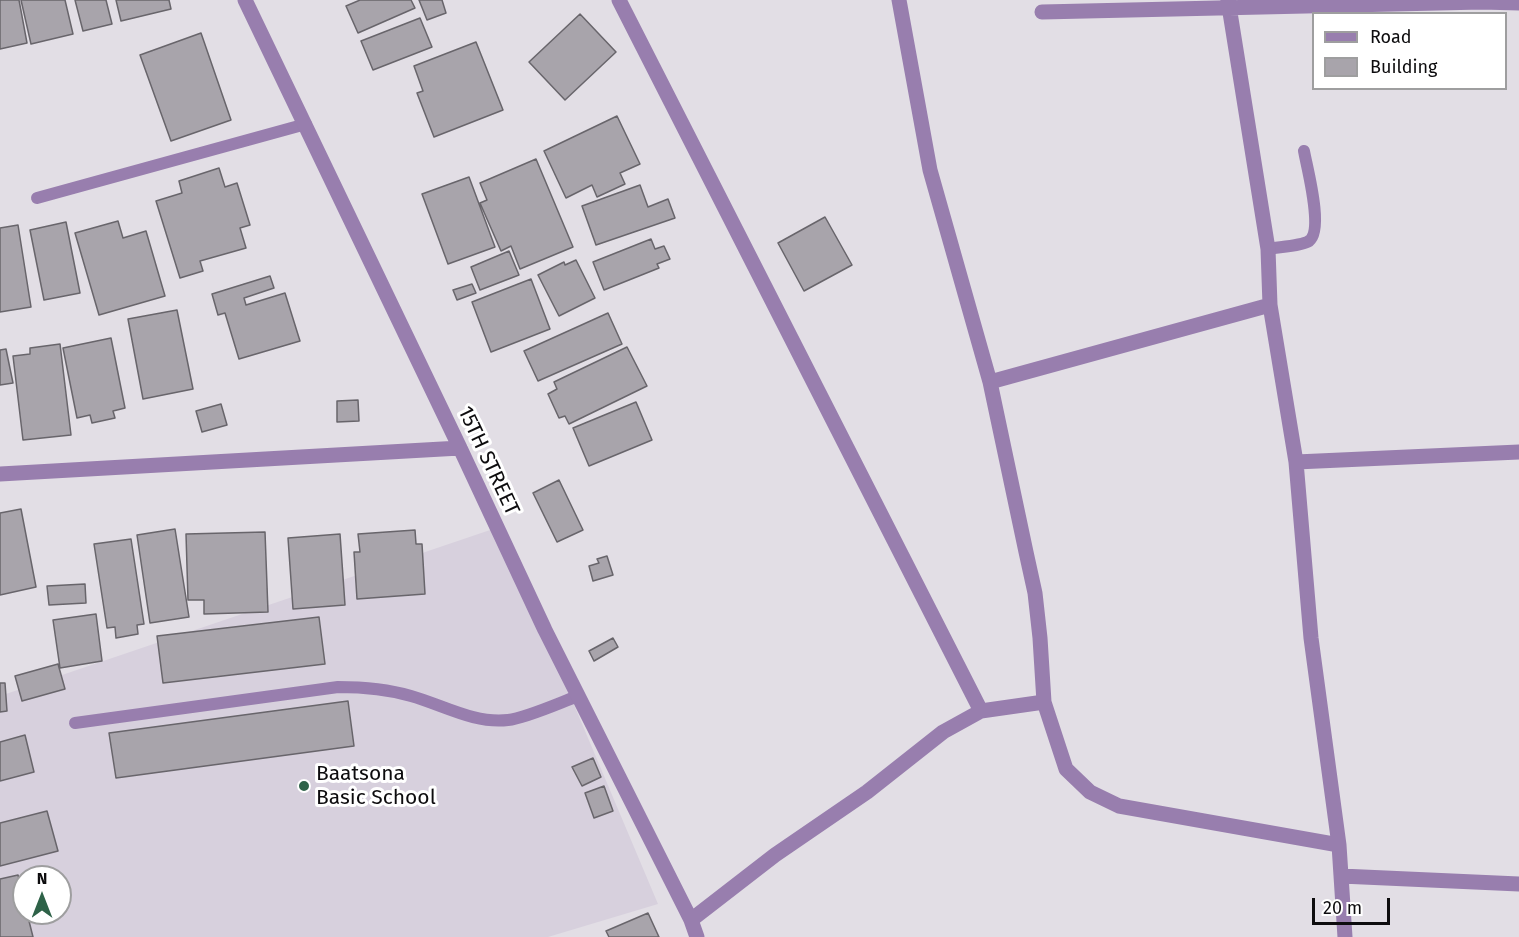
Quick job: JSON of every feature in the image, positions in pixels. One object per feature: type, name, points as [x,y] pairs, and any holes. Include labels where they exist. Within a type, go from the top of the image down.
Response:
[{"type":"street","name":"15TH STREET","points":[[245,0],[306,123],[506,549],[691,920],[697,937]]},
{"type":"street","points":[[619,0],[981,711]]},
{"type":"street","points":[[899,0],[930,170],[990,382],[1035,593],[1044,702],[1066,769],[1090,792],[1119,806],[1340,845]]},
{"type":"street","points":[[1042,12],[1228,4],[1519,3]]},
{"type":"street","points":[[1228,4],[1268,249],[1270,305],[1296,462],[1311,638],[1340,845],[1346,937]]},
{"type":"street","points":[[990,382],[1270,305]]},
{"type":"street","points":[[0,474],[460,448]]},
{"type":"street","points":[[1296,462],[1519,452]]},
{"type":"street","points":[[691,920],[775,855],[867,792],[943,732],[981,711],[1044,702]]},
{"type":"street","points":[[1341,876],[1519,884]]},
{"type":"lane","points":[[37,198],[306,123]]},
{"type":"lane","points":[[1268,249],[1308,242],[1314,235],[1316,223],[1304,150]]},
{"type":"lane","points":[[75,723],[338,687],[380,689],[411,696],[474,718],[491,720],[510,720],[578,696]]},
{"type":"shaded area","name":"Baatsona Basic School","points":[[499,527],[658,904],[548,937],[0,937],[0,696]]},
{"type":"building","points":[[0,0],[19,0],[27,43],[0,49]]},
{"type":"building","points":[[21,0],[65,0],[73,34],[31,44]]},
{"type":"building","points":[[75,0],[106,0],[112,24],[83,31]]},
{"type":"building","points":[[116,0],[169,0],[171,9],[121,21]]},
{"type":"building","points":[[360,0],[411,0],[415,8],[358,33],[346,6]]},
{"type":"building","points":[[419,0],[442,0],[446,13],[427,20]]},
{"type":"building","points":[[580,14],[616,52],[565,100],[529,62]]},
{"type":"building","points":[[420,18],[432,47],[373,70],[361,41]]},
{"type":"building","points":[[201,33],[231,120],[171,141],[140,55]]},
{"type":"building","points":[[476,42],[503,110],[434,137],[417,93],[423,91],[414,66]]},
{"type":"building","points":[[617,116],[640,164],[620,173],[625,184],[597,197],[592,185],[566,198],[544,151]]},
{"type":"building","points":[[536,159],[573,247],[520,269],[511,246],[501,251],[480,203],[487,200],[480,183]]},
{"type":"building","points":[[219,168],[225,187],[237,183],[250,225],[240,228],[246,248],[200,261],[203,271],[180,278],[156,201],[182,193],[179,181]]},
{"type":"building","points":[[469,177],[495,247],[448,264],[422,194]]},
{"type":"building","points":[[640,185],[648,207],[668,199],[675,218],[596,245],[582,206]]},
{"type":"building","points":[[825,217],[852,265],[804,291],[778,243]]},
{"type":"building","points":[[118,221],[123,238],[146,231],[165,296],[99,315],[75,233]]},
{"type":"building","points":[[66,222],[80,293],[44,300],[30,230]]},
{"type":"building","points":[[18,225],[31,307],[0,312],[0,228]]},
{"type":"building","points":[[651,239],[655,249],[664,246],[670,259],[657,264],[659,268],[604,290],[593,262]]},
{"type":"building","points":[[509,251],[519,275],[480,290],[471,267]]},
{"type":"building","points":[[576,260],[595,298],[559,316],[538,275],[564,262],[565,265]]},
{"type":"building","points":[[270,276],[274,288],[244,298],[246,305],[285,293],[300,341],[239,359],[225,313],[218,315],[212,294]]},
{"type":"building","points":[[531,279],[550,329],[491,352],[472,302]]},
{"type":"building","points":[[472,284],[476,293],[457,300],[453,290]]},
{"type":"building","points":[[177,310],[193,389],[143,399],[128,319]]},
{"type":"building","points":[[608,313],[622,344],[538,381],[524,351]]},
{"type":"building","points":[[111,338],[125,408],[113,411],[115,418],[92,423],[90,415],[77,418],[63,348]]},
{"type":"building","points":[[60,344],[71,435],[23,440],[13,356],[30,354],[30,348]]},
{"type":"building","points":[[627,347],[647,386],[569,424],[565,416],[559,418],[548,394],[557,389],[554,382]]},
{"type":"building","points":[[6,349],[13,383],[0,385],[0,350]]},
{"type":"building","points":[[358,400],[359,421],[337,422],[337,401]]},
{"type":"building","points":[[636,402],[652,440],[589,466],[573,428]]},
{"type":"building","points":[[221,404],[227,425],[202,432],[196,411]]},
{"type":"building","points":[[559,480],[583,530],[557,542],[533,493]]},
{"type":"building","points":[[21,509],[36,587],[0,595],[0,513]]},
{"type":"building","points":[[175,529],[189,617],[150,623],[137,535]]},
{"type":"building","points":[[415,530],[416,544],[422,544],[425,594],[357,599],[354,552],[360,552],[358,534]]},
{"type":"building","points":[[265,532],[268,612],[204,614],[204,600],[188,600],[186,534]]},
{"type":"building","points":[[340,534],[345,605],[293,609],[288,538]]},
{"type":"building","points":[[131,539],[144,624],[137,625],[138,634],[116,638],[115,627],[107,628],[94,544]]},
{"type":"building","points":[[607,556],[613,575],[593,581],[589,566],[599,563],[597,559]]},
{"type":"building","points":[[85,584],[86,603],[49,605],[47,586]]},
{"type":"building","points":[[96,614],[102,661],[60,668],[53,620]]},
{"type":"building","points":[[319,617],[325,664],[163,683],[157,636]]},
{"type":"building","points":[[613,638],[618,647],[594,661],[589,651]]},
{"type":"building","points":[[58,664],[65,689],[22,701],[15,676]]},
{"type":"building","points":[[0,683],[5,683],[7,711],[0,712]]},
{"type":"building","points":[[348,701],[354,746],[116,778],[109,733]]},
{"type":"building","points":[[25,735],[34,772],[0,781],[0,742]]},
{"type":"building","points":[[593,758],[601,777],[582,786],[572,767]]},
{"type":"building","points":[[604,786],[613,811],[594,818],[585,793]]},
{"type":"building","points":[[47,811],[58,851],[0,866],[0,823]]},
{"type":"building","points":[[12,876],[12,925],[30,925],[33,937],[0,937],[0,879]]},
{"type":"building","points":[[648,913],[659,937],[609,937],[606,931]]},
{"type":"place","name":"Baatsona Basic School","points":[[304,786]]}]
